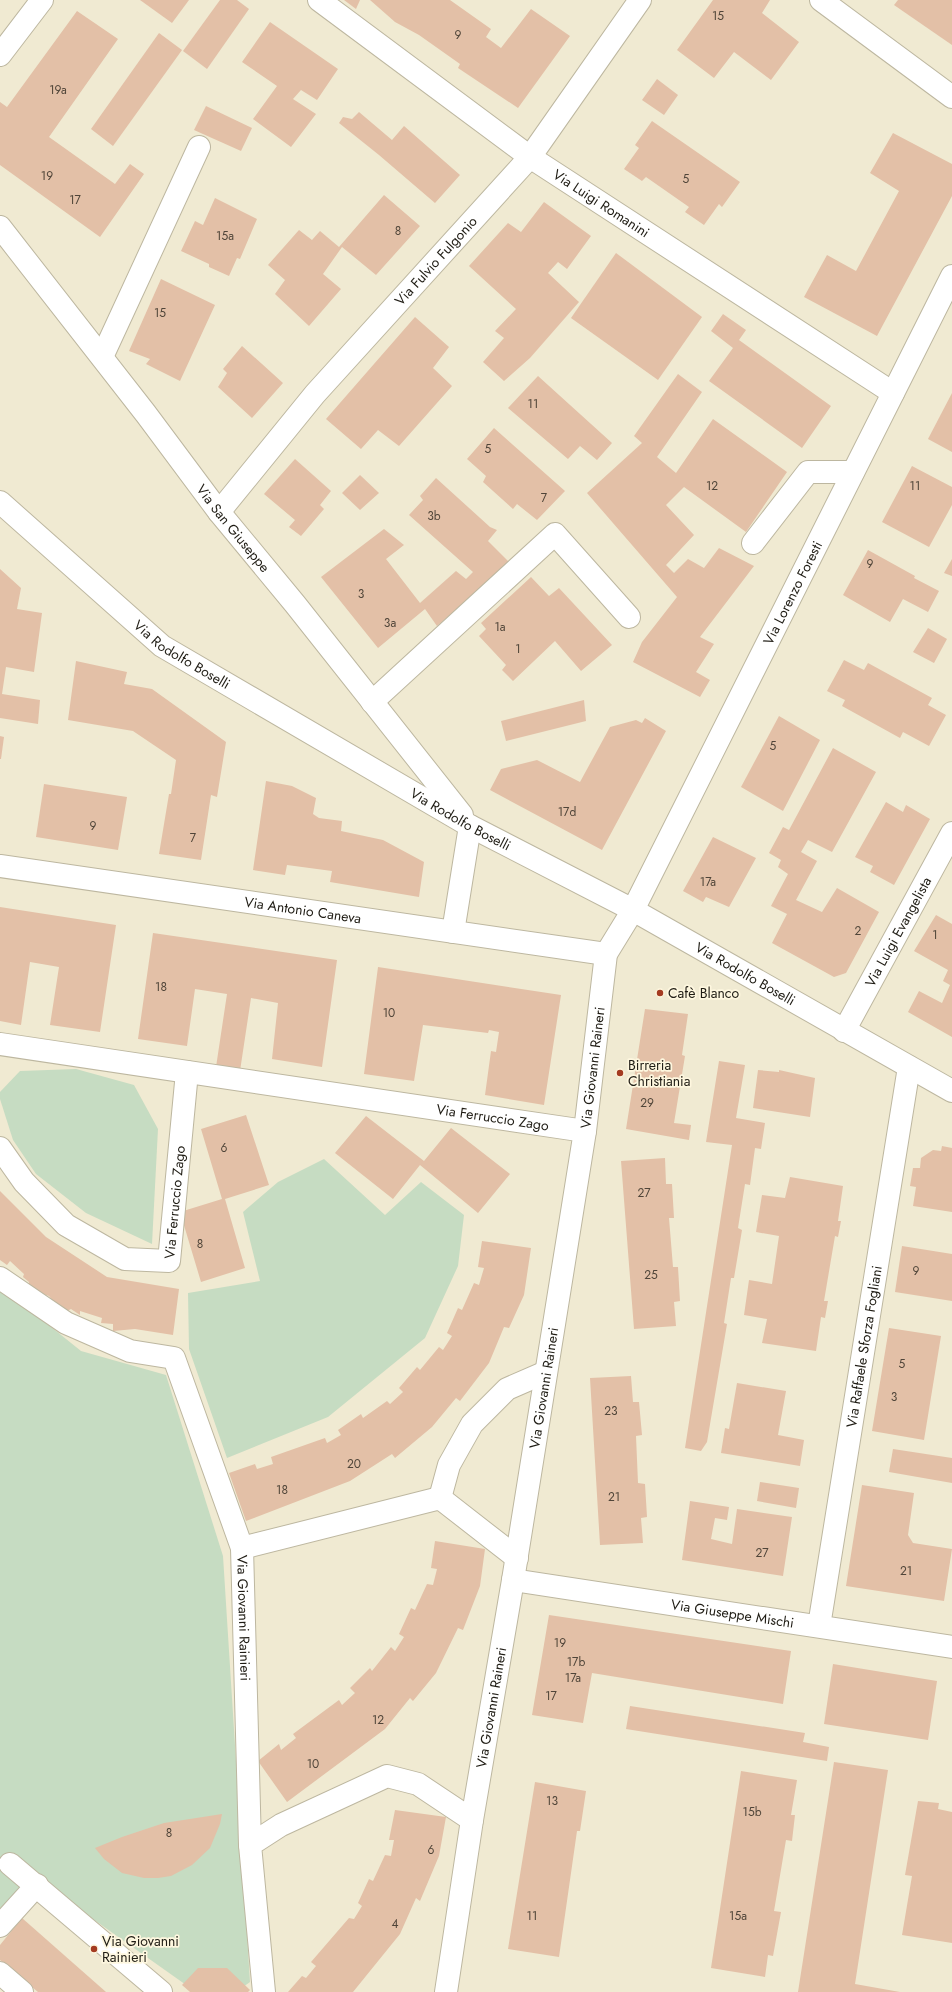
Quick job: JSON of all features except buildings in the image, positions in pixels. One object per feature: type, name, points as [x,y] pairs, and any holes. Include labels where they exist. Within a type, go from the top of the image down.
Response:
[{"type":"street","points":[[0,54],[42,0]]},
{"type":"street","name":"Via Luigi Romanini","points":[[319,0],[530,157],[893,393]]},
{"type":"street","name":"Via Fulvio Fulgonio","points":[[220,512],[315,394],[530,157],[640,0]]},
{"type":"street","points":[[821,0],[952,97]]},
{"type":"street","points":[[102,357],[199,147]]},
{"type":"street","name":"Via San Giuseppe","points":[[0,226],[220,512],[295,604],[470,826]]},
{"type":"street","name":"Via Lorenzo Foresti","points":[[606,954],[633,910],[952,276]]},
{"type":"street","points":[[752,543],[808,472],[853,472]]},
{"type":"street","name":"Via Rodolfo Boselli","points":[[0,502],[162,646],[470,826],[633,910],[952,1091]]},
{"type":"street","points":[[372,702],[555,534],[629,617]]},
{"type":"street","points":[[453,932],[470,826]]},
{"type":"street","name":"Via Luigi Evangelista","points":[[844,1031],[952,833]]},
{"type":"street","name":"Via Antonio Caneva","points":[[0,866],[606,954]]},
{"type":"street","name":"Via Giovanni Raineri","points":[[446,1992],[472,1820],[517,1558],[585,1132],[606,954]]},
{"type":"street","name":"Via Ferruccio Zago","points":[[0,1044],[585,1132]]},
{"type":"street","name":"Via Raffaele Sforza Fogliani","points":[[819,1626],[909,1067]]},
{"type":"street","name":"Via Ferruccio Zago","points":[[0,1148],[24,1182],[66,1224],[125,1259],[169,1261],[187,1072]]},
{"type":"street","points":[[0,1278],[66,1323],[130,1351],[174,1358],[242,1548]]},
{"type":"street","points":[[517,1558],[440,1498],[449,1466],[472,1424],[507,1389],[546,1372]]},
{"type":"street","name":"Via Giovanni Rainieri","points":[[250,1845],[242,1548],[440,1498]]},
{"type":"street","name":"Via Giuseppe Mischi","points":[[513,1580],[952,1647]]},
{"type":"street","points":[[264,1992],[250,1845],[281,1825],[387,1776],[418,1784],[472,1820]]},
{"type":"street","points":[[10,1864],[37,1885],[161,1992]]},
{"type":"street","points":[[0,1926],[37,1885]]},
{"type":"street","points":[[0,1973],[22,1992]]},
{"type":"green space","points":[[76,1069],[134,1085],[158,1129],[152,1244],[86,1213],[36,1174],[13,1140],[0,1099],[0,1092],[20,1071]]},
{"type":"green space","points":[[324,1159],[385,1215],[421,1182],[464,1215],[458,1266],[425,1338],[328,1417],[227,1458],[189,1349],[188,1293],[260,1281],[243,1212],[278,1182]]},
{"type":"green space","points":[[0,1286],[81,1351],[166,1375],[223,1556],[250,1982],[236,1992],[196,1992],[11,1861],[29,1885],[0,1912]]},
{"type":"place","name":"Cafè Blanco","points":[[660,993]]},
{"type":"place","name":"Birreria Christiania","points":[[620,1073]]},
{"type":"place","name":"Via Giovanni Rainieri","points":[[94,1949]]}]
